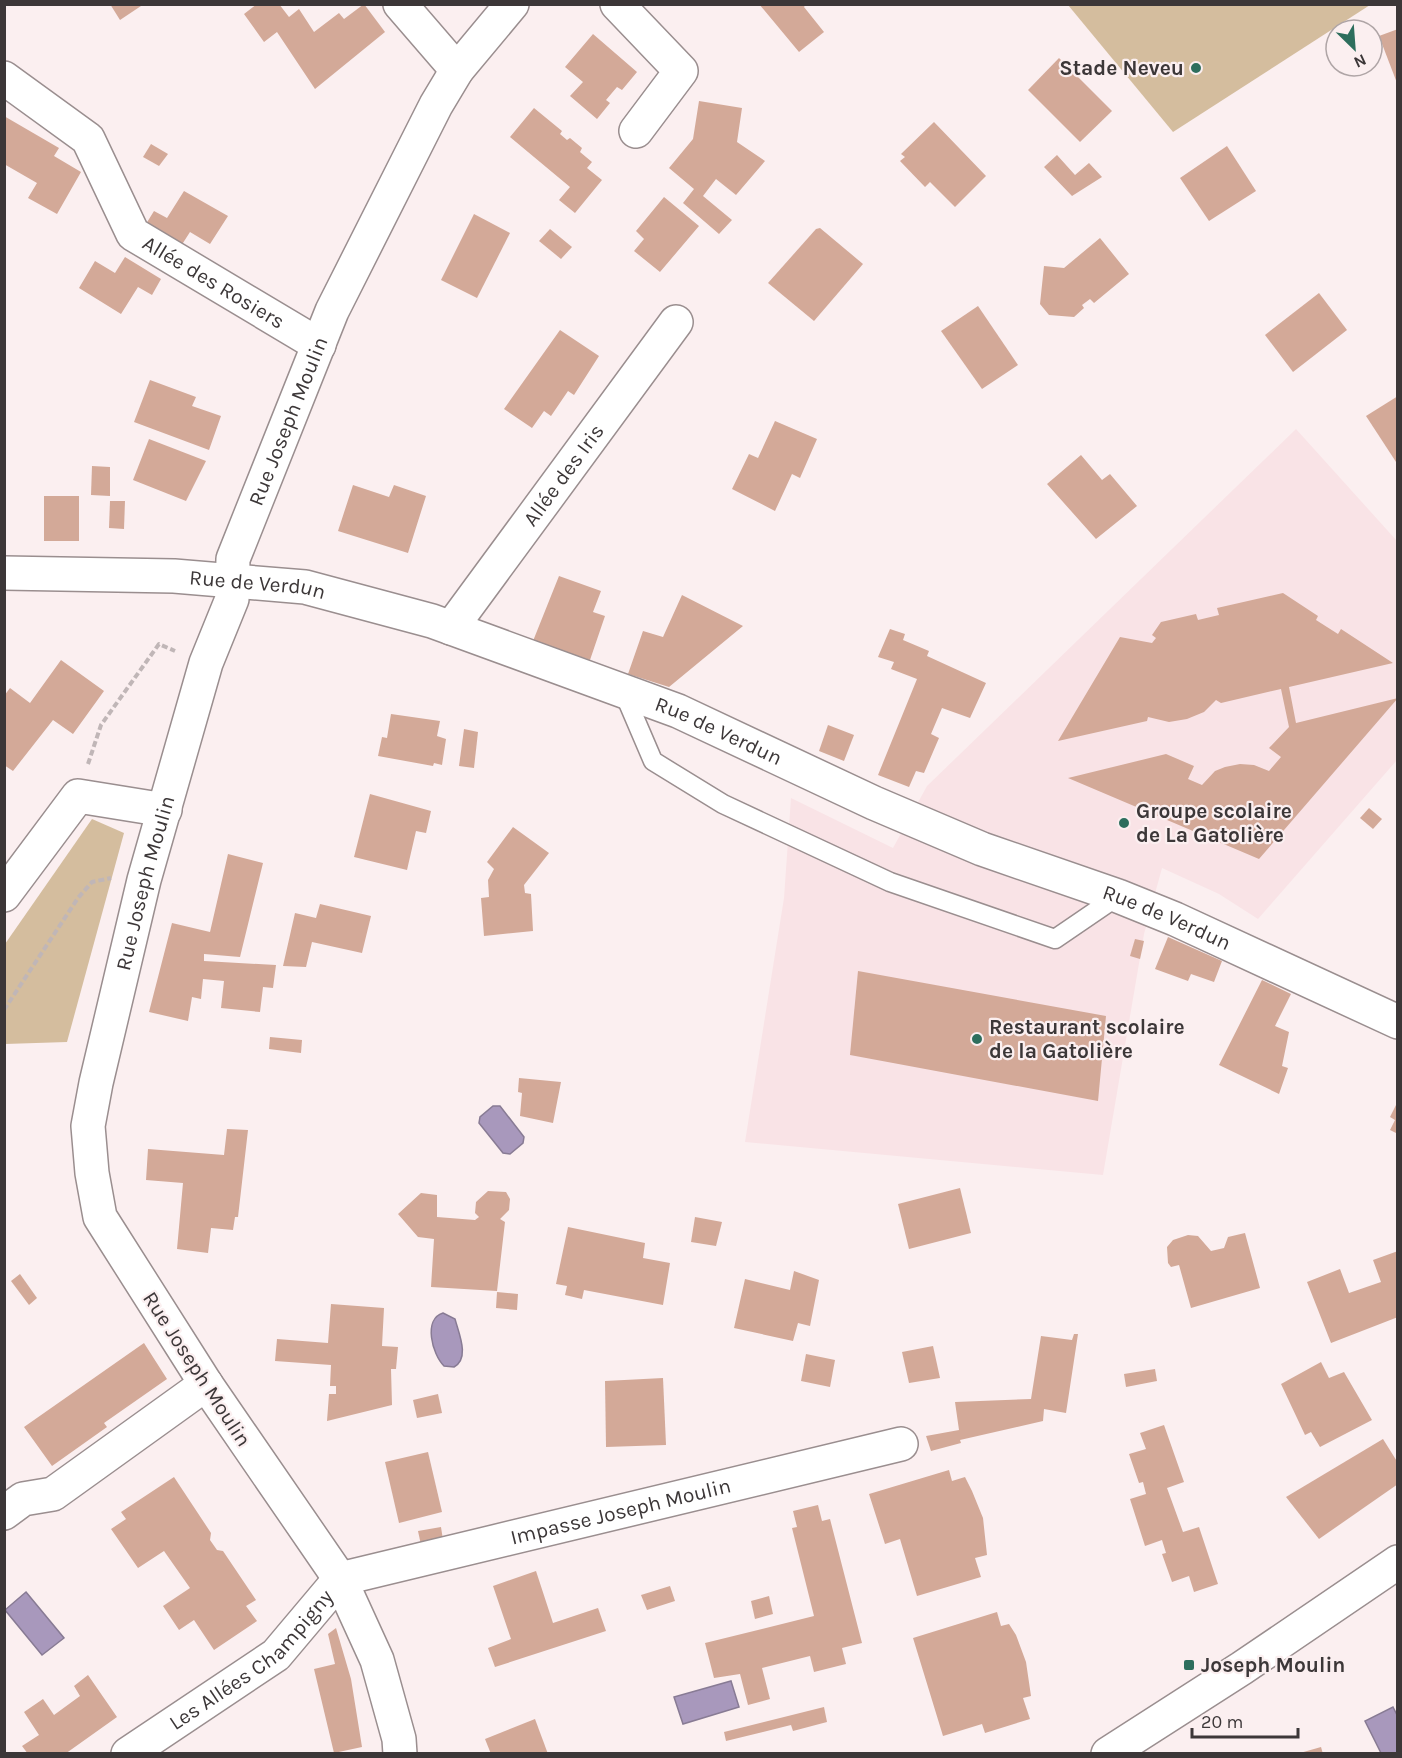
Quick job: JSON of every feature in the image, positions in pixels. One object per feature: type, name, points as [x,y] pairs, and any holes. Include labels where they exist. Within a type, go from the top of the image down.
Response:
[{"type":"street","points":[[400,4],[457,70]]},
{"type":"street","name":"Rue Joseph Moulin","points":[[400,1754],[399,1739],[377,1660],[340,1579],[206,1384],[100,1217],[92,1173],[88,1126],[144,880],[206,663],[232,598],[233,559],[332,310],[435,105],[457,70],[512,4]]},
{"type":"street","points":[[617,4],[681,71],[636,131]]},
{"type":"street","name":"Allée des Rosiers","points":[[4,78],[88,139],[133,234],[319,345]]},
{"type":"street","name":"Allée des Iris","points":[[451,628],[676,322]]},
{"type":"street","name":"Rue de Verdun","points":[[4,573],[174,576],[305,587],[451,628],[678,711],[874,803],[982,849],[1118,896],[1175,919],[1398,1022]]},
{"type":"street","points":[[4,895],[78,796],[165,810]]},
{"type":"street","points":[[4,1513],[23,1499],[53,1494],[206,1384]]},
{"type":"street","name":"Impasse Joseph Moulin","points":[[340,1579],[901,1444]]},
{"type":"street","points":[[1108,1754],[1242,1668],[1398,1562]]},
{"type":"street","name":"Les Allées Champigny","points":[[128,1754],[276,1655],[340,1579]]},
{"type":"lane","points":[[623,691],[653,761],[723,804],[890,882],[1055,939],[1118,896]]},
{"type":"path","points":[[78,796],[101,725],[159,644],[206,663]]},
{"type":"path","points":[[4,1011],[78,898],[92,882],[106,878],[144,880]]},
{"type":"shaded area","name":"Stade Neveu","points":[[1068,5],[1370,5],[1350,18],[1324,18],[1324,35],[1173,132]]},
{"type":"shaded area","name":"Groupe scolaire de La Gatolière","points":[[1296,429],[1397,541],[1397,760],[1258,919],[1219,894],[1162,868],[1144,934],[1103,1175],[745,1142],[784,898],[791,798],[893,848],[927,786]]},
{"type":"shaded area","points":[[92,819],[124,833],[67,1042],[5,1044],[5,944]]},
{"type":"shaded area","points":[[493,1106],[500,1106],[524,1137],[523,1143],[510,1154],[503,1153],[479,1123],[480,1117]]},
{"type":"shaded area","points":[[443,1313],[455,1319],[461,1338],[461,1358],[454,1367],[444,1366],[433,1346],[431,1329],[433,1322]]},
{"type":"shaded area","points":[[26,1592],[64,1638],[42,1655],[5,1610]]},
{"type":"shaded area","points":[[731,1681],[739,1707],[683,1724],[674,1697]]},
{"type":"shaded area","points":[[1393,1707],[1397,1715],[1397,1753],[1381,1753],[1365,1721]]},
{"type":"building","points":[[110,4],[144,4],[120,20]]},
{"type":"building","points":[[257,4],[279,4],[289,17],[299,9],[314,32],[339,13],[344,19],[364,4],[385,32],[315,89],[277,32],[264,42],[244,14]]},
{"type":"building","points":[[759,4],[806,4],[804,7],[824,32],[799,52]]},
{"type":"building","points":[[1398,29],[1398,83],[1384,49],[1384,34]]},
{"type":"building","points":[[593,34],[637,72],[622,90],[617,87],[606,100],[610,103],[597,119],[570,96],[583,82],[565,67]]},
{"type":"building","points":[[1059,58],[1112,111],[1080,142],[1028,90]]},
{"type":"building","points":[[699,101],[742,108],[737,142],[765,161],[736,195],[716,179],[703,196],[732,220],[719,234],[683,203],[694,189],[669,168],[693,139]]},
{"type":"building","points":[[534,108],[562,131],[560,134],[567,140],[570,138],[582,148],[580,152],[592,162],[587,168],[602,180],[575,213],[559,200],[570,187],[510,137]]},
{"type":"building","points":[[4,116],[59,148],[54,156],[81,172],[57,214],[28,198],[37,183],[4,164]]},
{"type":"building","points":[[934,122],[986,176],[955,207],[930,182],[925,187],[900,161],[905,157],[901,154]]},
{"type":"building","points":[[151,144],[168,154],[159,166],[143,157]]},
{"type":"building","points":[[1227,146],[1256,191],[1209,221],[1180,178]]},
{"type":"building","points":[[1057,155],[1075,175],[1089,163],[1102,177],[1072,196],[1044,167]]},
{"type":"building","points":[[184,191],[228,216],[210,244],[190,232],[181,246],[146,224],[154,211],[167,218]]},
{"type":"building","points":[[664,197],[699,226],[660,272],[634,251],[644,239],[636,231]]},
{"type":"building","points":[[474,214],[510,233],[477,298],[441,280]]},
{"type":"building","points":[[820,228],[863,264],[814,321],[768,283],[816,229]]},
{"type":"building","points":[[550,229],[572,247],[561,259],[539,241]]},
{"type":"building","points":[[1100,238],[1129,274],[1094,303],[1090,299],[1082,305],[1084,308],[1074,317],[1049,315],[1040,304],[1044,266],[1064,268]]},
{"type":"building","points":[[125,257],[161,279],[152,295],[138,287],[121,314],[79,288],[95,261],[115,273]]},
{"type":"building","points":[[1319,293],[1347,330],[1293,372],[1265,335]]},
{"type":"building","points":[[978,306],[1018,365],[982,389],[941,331]]},
{"type":"building","points":[[560,330],[599,356],[574,395],[568,391],[551,416],[544,411],[532,428],[504,409]]},
{"type":"building","points":[[150,380],[196,397],[192,406],[221,416],[209,450],[134,422]]},
{"type":"building","points":[[1398,396],[1398,465],[1366,416]]},
{"type":"building","points":[[775,421],[817,439],[800,478],[792,474],[775,511],[732,489],[749,454],[758,458]]},
{"type":"building","points":[[149,439],[206,461],[186,501],[133,480]]},
{"type":"building","points":[[1081,455],[1102,480],[1110,474],[1137,506],[1096,539],[1047,484]]},
{"type":"building","points":[[92,466],[110,467],[110,496],[91,495]]},
{"type":"building","points":[[353,485],[389,497],[394,485],[426,496],[408,553],[338,531]]},
{"type":"building","points":[[44,496],[79,496],[79,541],[44,541]]},
{"type":"building","points":[[110,501],[125,501],[124,529],[109,528]]},
{"type":"building","points":[[559,576],[601,591],[593,612],[605,616],[590,660],[533,641]]},
{"type":"building","points":[[1283,593],[1318,616],[1316,620],[1338,634],[1341,629],[1393,663],[1289,687],[1296,723],[1398,698],[1259,859],[1068,778],[1166,754],[1194,766],[1188,779],[1202,785],[1215,771],[1225,767],[1240,764],[1254,765],[1269,771],[1281,757],[1269,748],[1289,727],[1281,689],[1221,703],[1216,700],[1204,712],[1187,719],[1169,722],[1148,717],[1147,721],[1058,741],[1120,637],[1152,643],[1156,638],[1152,635],[1161,622],[1196,614],[1198,620],[1219,615],[1217,608]]},
{"type":"building","points":[[682,595],[743,626],[669,687],[628,674],[643,631],[663,637]]},
{"type":"building","points":[[890,629],[905,634],[903,640],[929,651],[927,656],[986,683],[970,718],[942,708],[931,734],[939,738],[924,773],[916,771],[909,787],[878,775],[917,679],[891,669],[894,662],[878,657]]},
{"type":"building","points":[[61,660],[104,691],[73,734],[53,720],[13,771],[4,765],[4,696],[10,688],[30,703]]},
{"type":"building","points":[[391,714],[440,721],[437,736],[446,739],[442,765],[434,763],[433,766],[378,756],[382,737],[387,738]]},
{"type":"building","points":[[828,725],[854,735],[844,761],[819,751]]},
{"type":"building","points":[[464,729],[478,732],[474,768],[459,766]]},
{"type":"building","points":[[370,794],[431,811],[426,833],[416,831],[407,870],[354,857]]},
{"type":"building","points":[[1369,808],[1382,819],[1373,829],[1360,818]]},
{"type":"building","points":[[513,827],[549,853],[524,885],[525,893],[531,894],[533,931],[484,936],[481,898],[489,897],[488,880],[494,869],[487,862]]},
{"type":"building","points":[[228,854],[263,863],[240,957],[204,954],[204,961],[276,965],[273,988],[263,987],[260,1012],[221,1008],[224,981],[203,979],[201,999],[192,997],[188,1021],[149,1012],[172,923],[210,932]]},
{"type":"building","points":[[320,904],[371,916],[362,953],[312,942],[306,967],[283,966],[295,913],[316,918]]},
{"type":"building","points":[[1168,937],[1222,961],[1214,982],[1191,974],[1188,981],[1155,969]]},
{"type":"building","points":[[1135,939],[1144,941],[1140,959],[1130,956]]},
{"type":"building","name":"Restaurant scolaire de la Gatolière","points":[[858,971],[1106,1016],[1098,1101],[850,1055]]},
{"type":"building","points":[[1262,980],[1291,994],[1275,1026],[1289,1032],[1282,1066],[1288,1068],[1279,1094],[1219,1065]]},
{"type":"building","points":[[270,1037],[302,1040],[301,1053],[269,1049]]},
{"type":"building","points":[[519,1078],[561,1082],[553,1123],[520,1116],[522,1093],[518,1092]]},
{"type":"building","points":[[1398,1101],[1398,1134],[1390,1130],[1395,1120],[1390,1117]]},
{"type":"building","points":[[227,1129],[248,1130],[238,1217],[235,1217],[233,1230],[211,1228],[208,1253],[177,1249],[183,1183],[146,1180],[148,1149],[224,1155]]},
{"type":"building","points":[[960,1188],[971,1233],[909,1249],[898,1204]]},
{"type":"building","points":[[488,1191],[506,1192],[510,1199],[509,1210],[500,1219],[505,1222],[497,1291],[431,1287],[434,1239],[418,1237],[398,1214],[421,1193],[437,1195],[437,1217],[475,1220],[479,1217],[475,1213],[476,1202]]},
{"type":"building","points":[[695,1217],[722,1222],[716,1246],[691,1242]]},
{"type":"building","points":[[568,1227],[645,1243],[643,1258],[670,1263],[663,1305],[584,1290],[582,1299],[565,1295],[567,1286],[556,1284]]},
{"type":"building","points":[[1245,1233],[1260,1288],[1191,1308],[1179,1265],[1171,1267],[1168,1263],[1167,1247],[1173,1240],[1188,1235],[1198,1236],[1211,1251],[1224,1248],[1228,1237]]},
{"type":"building","points":[[1398,1251],[1398,1317],[1331,1343],[1307,1282],[1340,1269],[1349,1293],[1381,1282],[1373,1260]]},
{"type":"building","points":[[794,1271],[819,1280],[810,1326],[798,1323],[793,1341],[734,1328],[745,1279],[790,1290]]},
{"type":"building","points":[[20,1274],[37,1298],[29,1305],[11,1281]]},
{"type":"building","points":[[497,1292],[518,1294],[517,1310],[496,1308]]},
{"type":"building","points":[[331,1304],[384,1308],[382,1346],[398,1347],[396,1369],[391,1369],[392,1405],[327,1421],[329,1394],[336,1394],[336,1386],[330,1386],[331,1365],[275,1361],[277,1339],[328,1343]]},
{"type":"building","points":[[1074,1334],[1078,1334],[1066,1413],[1044,1409],[1043,1421],[960,1440],[961,1443],[931,1451],[926,1436],[959,1430],[955,1402],[1031,1399],[1041,1336],[1072,1340]]},
{"type":"building","points":[[144,1343],[167,1379],[104,1423],[107,1427],[52,1466],[24,1427]]},
{"type":"building","points":[[933,1346],[940,1378],[909,1383],[902,1352]]},
{"type":"building","points":[[806,1354],[835,1360],[830,1387],[801,1381]]},
{"type":"building","points":[[1321,1362],[1329,1378],[1344,1372],[1372,1420],[1320,1447],[1311,1432],[1305,1435],[1281,1384]]},
{"type":"building","points":[[1155,1369],[1157,1381],[1126,1387],[1124,1374]]},
{"type":"building","points":[[663,1378],[666,1445],[606,1447],[605,1381]]},
{"type":"building","points":[[438,1394],[442,1413],[417,1418],[413,1400]]},
{"type":"building","points":[[1164,1425],[1184,1482],[1167,1488],[1183,1532],[1199,1527],[1218,1584],[1194,1592],[1189,1576],[1172,1582],[1162,1554],[1166,1553],[1162,1540],[1145,1546],[1130,1499],[1146,1494],[1143,1482],[1139,1483],[1129,1454],[1146,1449],[1140,1433]]},
{"type":"building","points":[[1383,1439],[1398,1463],[1398,1484],[1319,1539],[1286,1497]]},
{"type":"building","points":[[428,1452],[442,1512],[399,1523],[385,1462]]},
{"type":"building","points":[[949,1470],[952,1481],[965,1477],[972,1491],[983,1518],[987,1555],[975,1558],[981,1577],[917,1596],[900,1539],[885,1544],[869,1494]]},
{"type":"building","points":[[174,1477],[211,1533],[210,1540],[217,1550],[223,1551],[256,1600],[246,1606],[257,1621],[214,1650],[194,1620],[179,1630],[163,1606],[190,1588],[164,1551],[138,1568],[111,1529],[126,1519],[121,1512]]},
{"type":"building","points":[[818,1505],[822,1521],[830,1519],[862,1643],[842,1648],[846,1664],[814,1672],[810,1656],[762,1668],[770,1699],[748,1705],[740,1674],[714,1678],[705,1643],[814,1616],[792,1528],[797,1527],[793,1511]]},
{"type":"building","points":[[441,1527],[443,1540],[421,1545],[418,1531]]},
{"type":"building","points":[[536,1571],[553,1623],[598,1608],[606,1631],[495,1667],[488,1648],[511,1639],[493,1586]]},
{"type":"building","points":[[670,1586],[675,1601],[647,1610],[641,1595]]},
{"type":"building","points":[[769,1596],[773,1614],[755,1619],[751,1601]]},
{"type":"building","points":[[997,1612],[1001,1626],[1009,1624],[1016,1635],[1026,1662],[1031,1696],[1023,1698],[1030,1719],[985,1733],[982,1724],[943,1736],[913,1638]]},
{"type":"building","points":[[336,1628],[351,1679],[362,1747],[334,1753],[314,1669],[335,1664],[328,1634]]},
{"type":"building","points":[[88,1675],[117,1717],[65,1754],[28,1754],[22,1746],[39,1735],[24,1712],[43,1699],[54,1715],[80,1696],[74,1686]]},
{"type":"building","points":[[824,1707],[827,1722],[793,1731],[791,1725],[726,1741],[724,1732]]},
{"type":"building","points":[[535,1719],[548,1754],[491,1754],[485,1739]]},
{"type":"building","points":[[1321,1747],[1323,1754],[1300,1754],[1300,1753]]},
{"type":"place","name":"Stade Neveu","points":[[1196,68]]},
{"type":"place","name":"Groupe scolaire de La Gatolière","points":[[1124,823]]},
{"type":"place","name":"Restaurant scolaire de la Gatolière","points":[[977,1039]]},
{"type":"place","name":"Joseph Moulin","points":[[1189,1665]]}]
